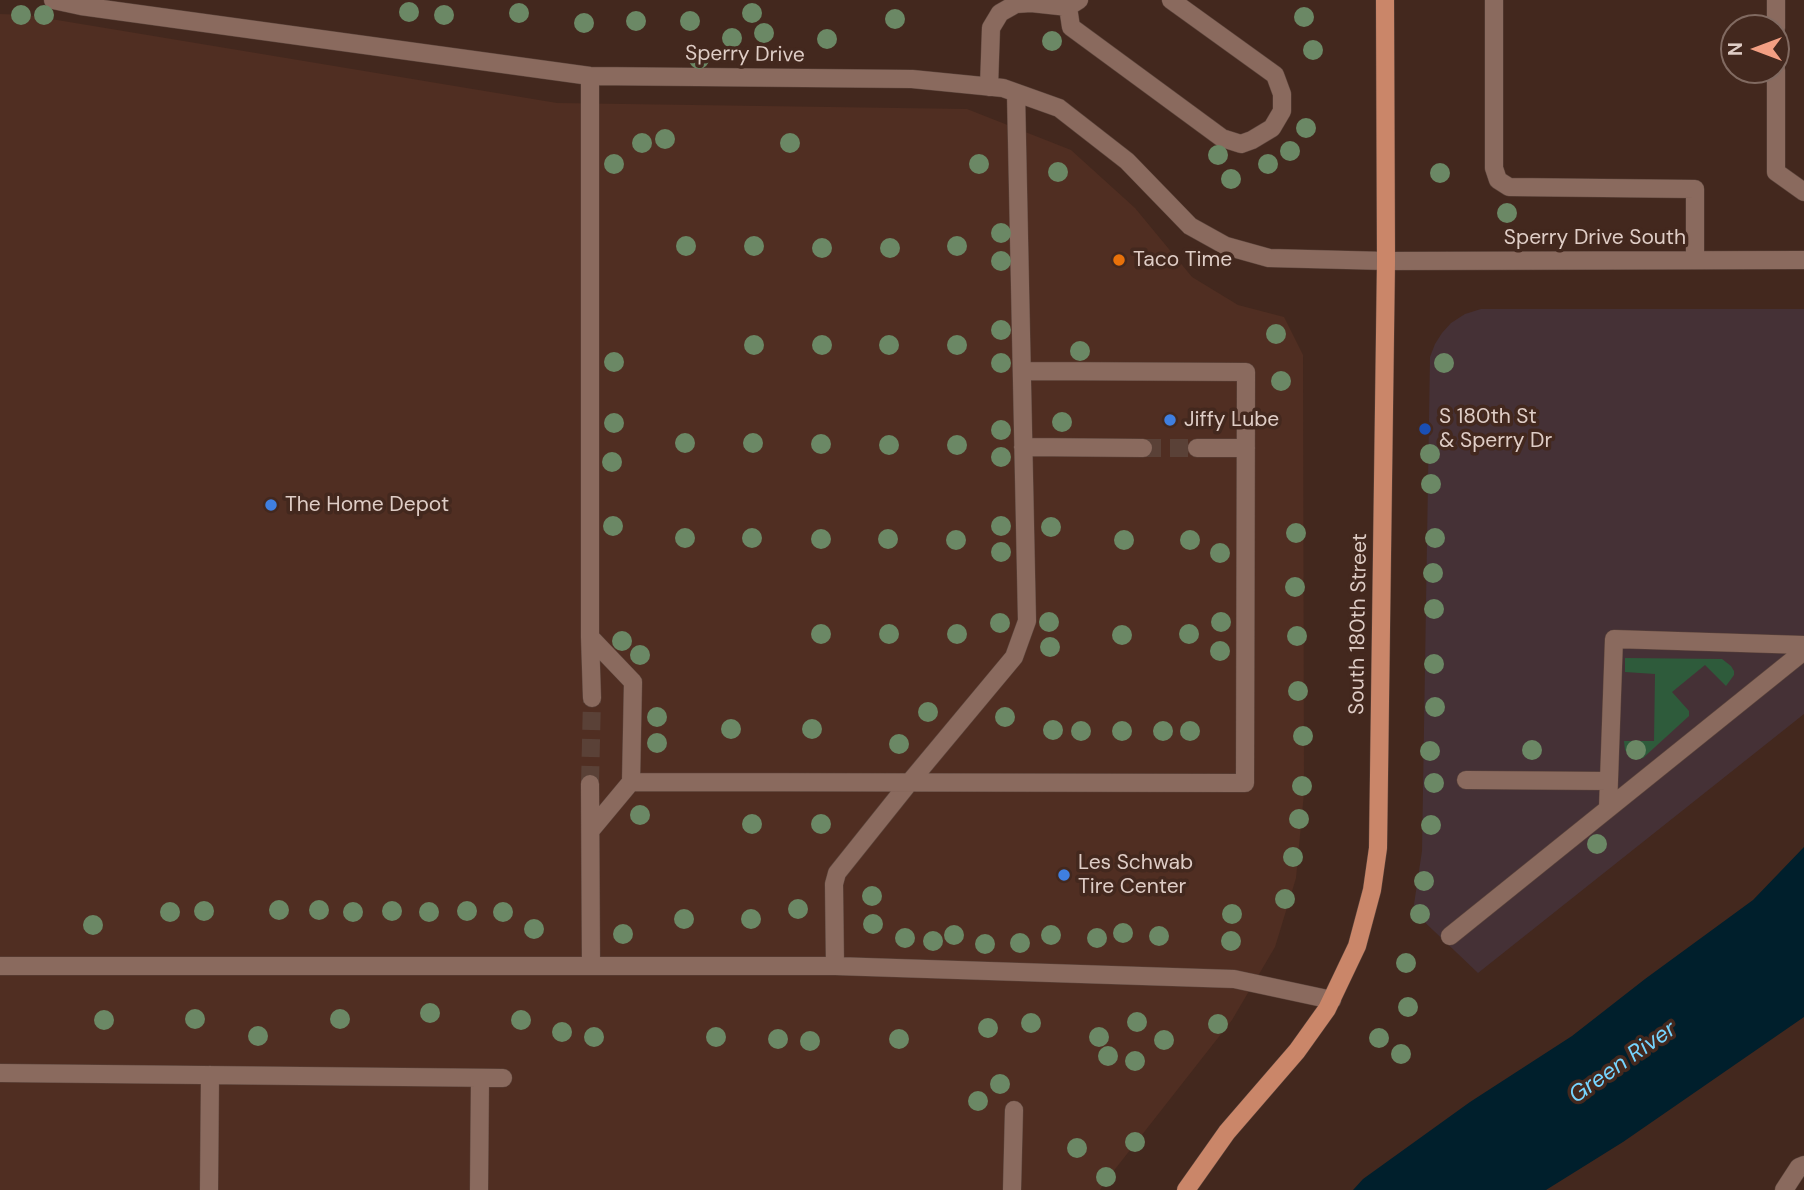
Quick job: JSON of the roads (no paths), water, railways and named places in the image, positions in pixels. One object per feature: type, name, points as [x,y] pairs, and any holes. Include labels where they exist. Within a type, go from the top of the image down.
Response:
[{"type":"main road","name":"South 180th Street","points":[[1186,1190],[1227,1132],[1297,1051],[1332,1000],[1357,946],[1372,890],[1378,848],[1386,261],[1385,0]]},
{"type":"street","name":"Sperry Drive","points":[[53,0],[80,6],[590,76],[912,79],[1003,88],[1059,108],[1127,162],[1190,226],[1226,246],[1269,258],[1386,261]]},
{"type":"street","points":[[989,87],[991,28],[1000,13],[1016,4],[1073,4],[1071,27],[1223,138],[1241,144],[1272,128],[1282,111],[1282,94],[1275,75],[1171,0]]},
{"type":"street","points":[[1494,0],[1494,168],[1499,180],[1510,187],[1695,189],[1695,260]]},
{"type":"street","points":[[590,76],[592,698]]},
{"type":"street","points":[[1776,84],[1776,172],[1804,192]]},
{"type":"street","points":[[835,966],[836,873],[1014,657],[1027,621],[1016,93]]},
{"type":"street","name":"Sperry Drive South","points":[[1386,261],[1804,260]]},
{"type":"street","points":[[631,782],[1245,783],[1246,372],[1022,372]]},
{"type":"street","points":[[1023,447],[1143,447]]},
{"type":"street","points":[[1197,447],[1246,447]]},
{"type":"street","points":[[590,637],[633,682],[631,782],[591,830]]},
{"type":"street","points":[[1608,808],[1614,639],[1804,645]]},
{"type":"street","points":[[1450,936],[1804,651]]},
{"type":"street","points":[[1466,780],[1609,781]]},
{"type":"street","points":[[590,784],[591,966]]},
{"type":"street","points":[[0,966],[835,966],[1234,979],[1332,1000]]},
{"type":"street","points":[[0,1073],[503,1078]]},
{"type":"street","points":[[209,1190],[210,1075]]},
{"type":"street","points":[[479,1190],[480,1077]]},
{"type":"street","points":[[1012,1190],[1014,1110]]},
{"type":"street","points":[[1784,1190],[1799,1167],[1804,1165]]},
{"type":"water","name":"Green River","points":[[1804,847],[1804,1017],[1623,1142],[1546,1190],[1353,1190],[1363,1179],[1470,1102],[1572,1036],[1753,900]]},
{"type":"tunnel","points":[[1143,448],[1197,448]]},
{"type":"tunnel","points":[[590,784],[592,698]]},
{"type":"place","name":"Taco Time","points":[[1119,260]]},
{"type":"place","name":"Jiffy Lube","points":[[1170,420]]},
{"type":"place","name":"S 180th St & Sperry Dr","points":[[1425,429]]},
{"type":"place","name":"The Home Depot","points":[[271,505]]},
{"type":"place","name":"Les Schwab Tire Center","points":[[1064,875]]}]
